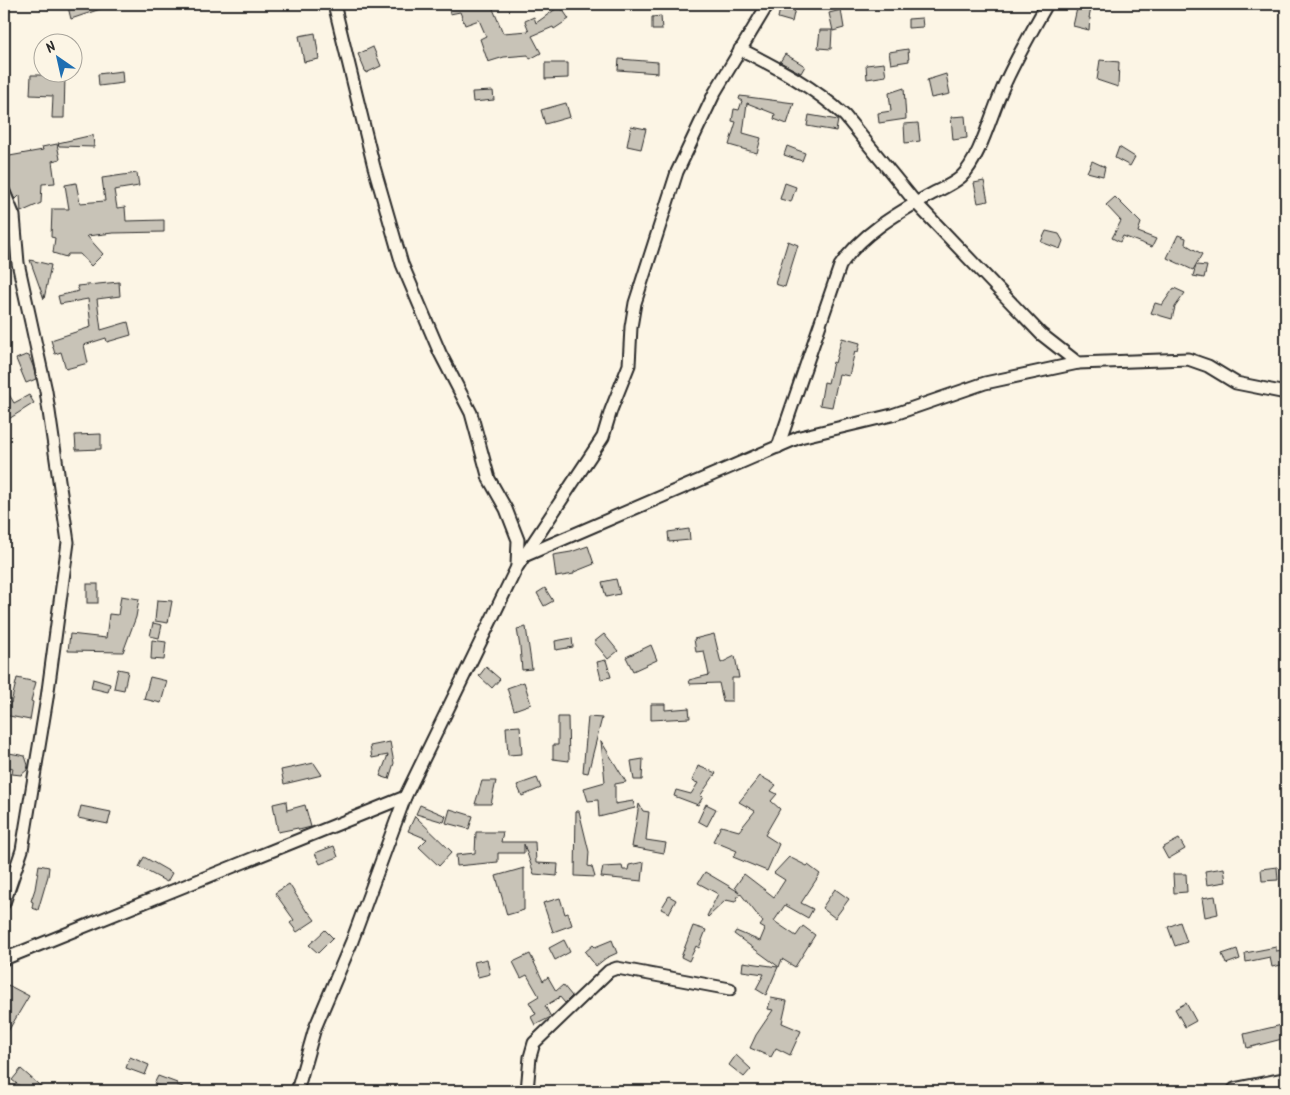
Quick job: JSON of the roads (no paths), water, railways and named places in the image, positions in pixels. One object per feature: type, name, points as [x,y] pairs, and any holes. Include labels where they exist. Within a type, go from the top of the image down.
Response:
[{"type":"street","points":[[334,4],[374,166],[402,264],[437,345],[471,413],[489,480],[506,509],[518,540],[517,567]]},
{"type":"street","points":[[297,1091],[315,1028],[352,941],[405,797],[517,567],[603,437],[630,365],[631,327],[635,303],[676,172],[715,92],[768,4]]},
{"type":"street","points":[[778,448],[840,266],[849,252],[870,233],[916,203],[960,178],[968,169],[977,153],[1005,82],[1047,4]]},
{"type":"street","points":[[740,49],[810,86],[833,104],[916,203],[1041,334],[1078,363]]},
{"type":"street","points":[[4,192],[14,216],[18,263],[46,391],[68,542],[47,698],[22,850],[4,903]]},
{"type":"street","points":[[524,556],[800,437],[892,415],[985,383],[1078,363],[1188,359],[1208,366],[1236,383],[1286,393]]},
{"type":"street","points":[[4,959],[405,797]]},
{"type":"street","points":[[527,1091],[530,1057],[534,1043],[609,971],[617,968],[730,989]]},
{"type":"street","points":[[1236,1091],[1286,1081]]}]
